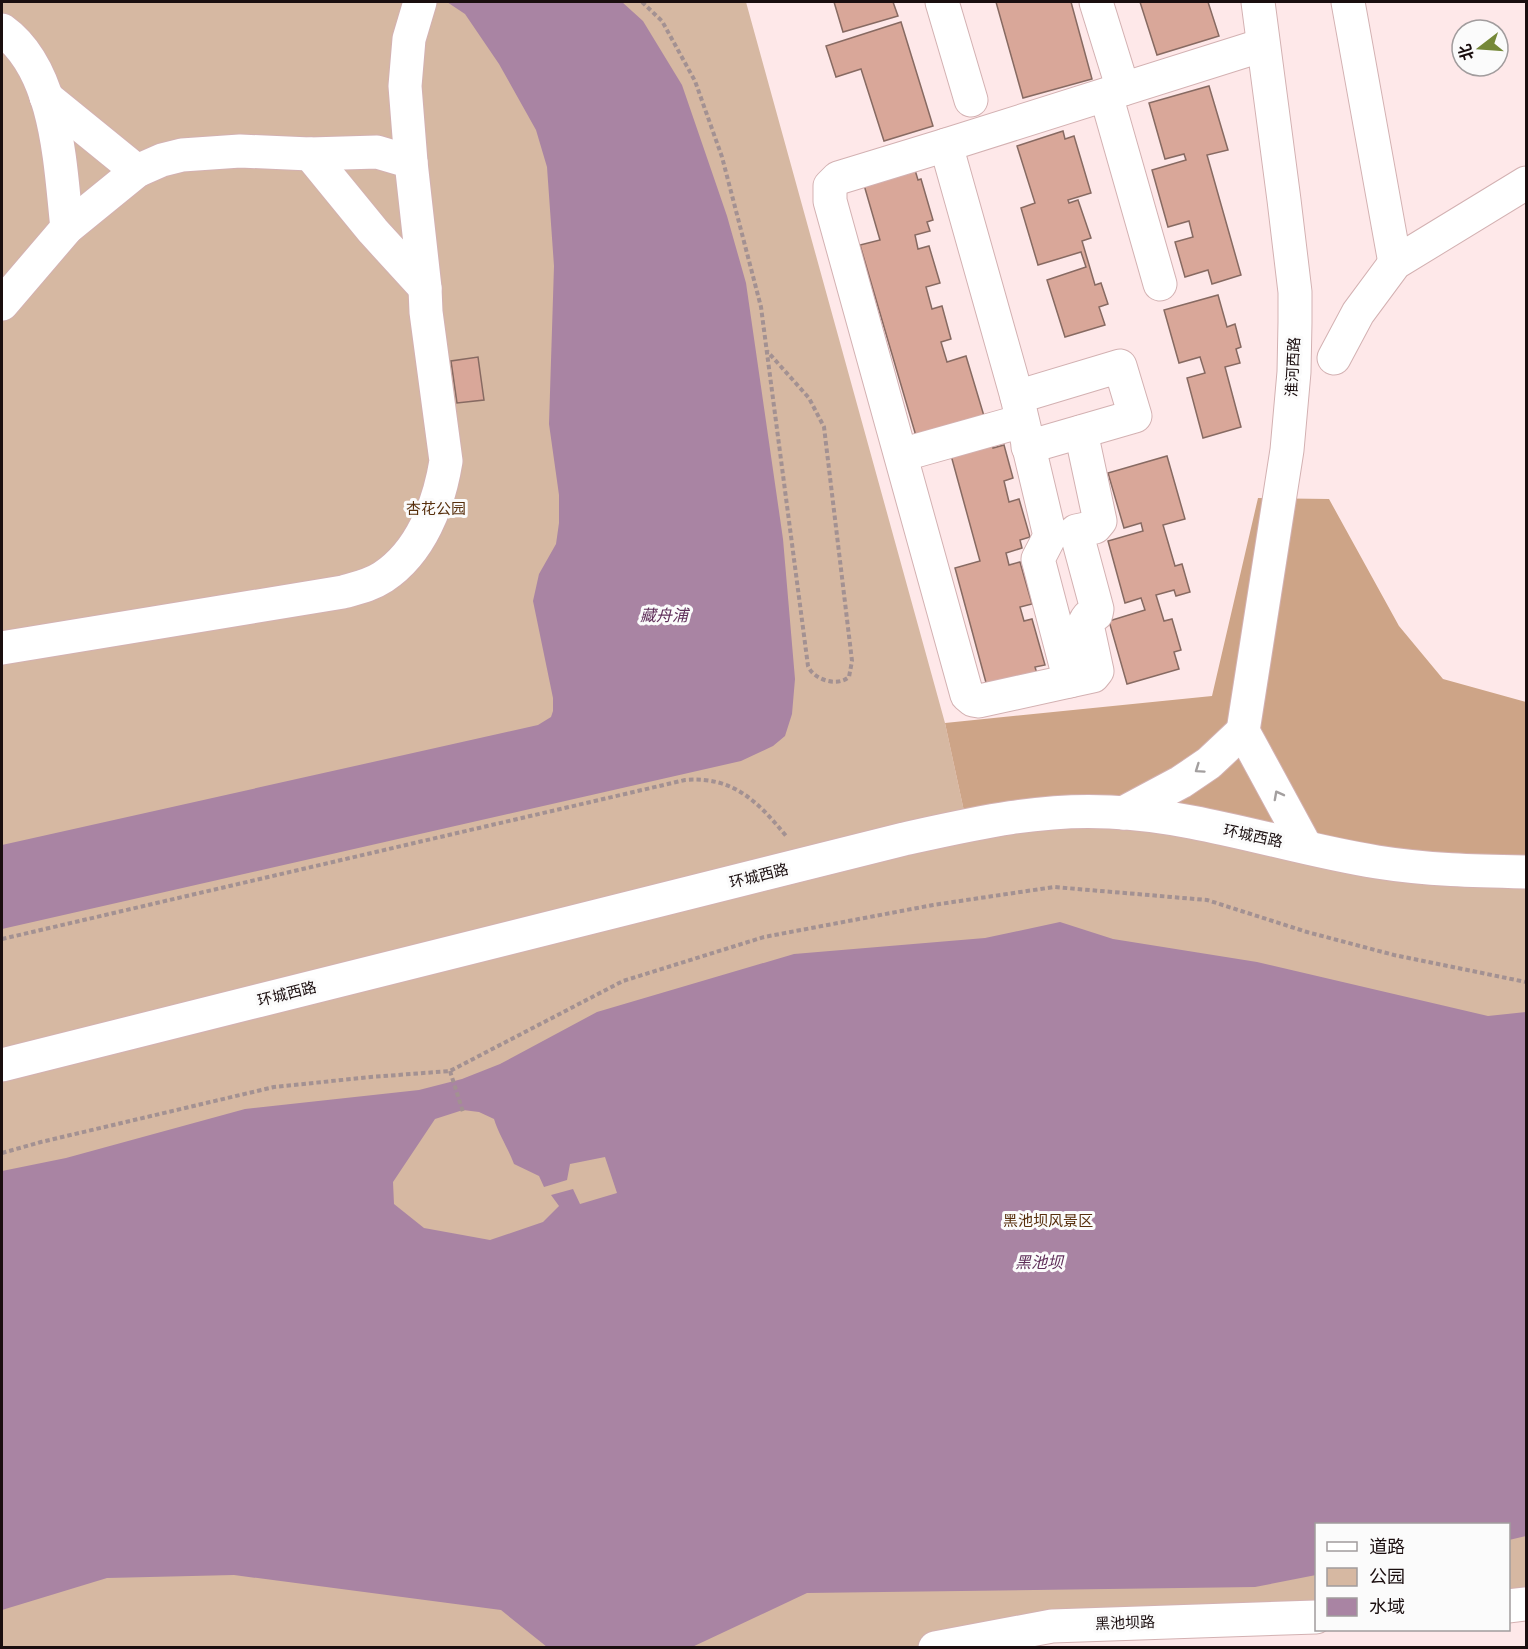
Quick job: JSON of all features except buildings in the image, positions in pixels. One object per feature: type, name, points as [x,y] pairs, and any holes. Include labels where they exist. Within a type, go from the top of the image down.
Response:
[{"type":"street","points":[[942,2],[970,100]]},
{"type":"street","points":[[1096,2],[1114,92],[1160,284]]},
{"type":"street","name":"淮河西路","points":[[1243,731],[1287,450],[1296,322],[1287,223],[1258,2]]},
{"type":"street","points":[[1348,2],[1395,263]]},
{"type":"street","points":[[2,648],[343,592],[374,582],[396,566],[411,549],[434,507],[442,485],[446,461],[426,312],[405,86],[409,39],[419,5]]},
{"type":"street","points":[[2,30],[25,54],[35,70],[46,97],[59,150],[67,228]]},
{"type":"street","points":[[946,146],[1022,422],[1063,533],[1097,609],[1096,614],[1088,617],[1086,622],[1097,671],[1093,676],[979,701],[967,695],[830,201],[829,190],[832,182],[842,176],[946,146],[1263,45]]},
{"type":"street","points":[[46,97],[137,171]]},
{"type":"street","points":[[2,304],[67,228],[137,171],[162,160],[182,155],[240,151],[310,154],[377,152],[411,162]]},
{"type":"street","points":[[310,154],[425,288]]},
{"type":"street","points":[[1334,358],[1358,313],[1395,263],[1527,183]]},
{"type":"street","points":[[901,455],[1022,422],[1120,366],[1135,416],[1081,432],[1022,422]]},
{"type":"street","points":[[1070,681],[1038,559],[1063,533],[1095,527],[1100,523],[1081,432]]},
{"type":"street","points":[[1123,813],[1181,782],[1209,763],[1243,731],[1306,847]]},
{"type":"street","name":"环城西路","points":[[2,1065],[904,839],[987,821],[1042,813],[1123,813],[1184,821],[1376,862],[1452,871],[1527,872]]},
{"type":"street","points":[[1510,1606],[1527,1604]]},
{"type":"street","name":"黑池坝路","points":[[935,1647],[1052,1626],[1315,1617]]},
{"type":"path","points":[[642,2],[662,21],[695,81],[722,157],[758,296],[808,666],[811,672],[829,681],[842,681],[849,676],[852,661],[824,427],[809,398],[766,351]]},
{"type":"path","points":[[2,939],[650,788],[700,779],[715,780],[732,786],[769,816],[808,864]]},
{"type":"path","points":[[2,1153],[73,1134],[274,1088],[450,1071],[623,981],[764,937],[921,907],[1054,887],[1207,900],[1307,932],[1394,955],[1527,982]]},
{"type":"path","points":[[450,1071],[463,1112]]},
{"type":"green space","points":[[2,2],[746,2],[945,723],[967,825],[1042,813],[1526,872],[1526,1604],[1510,1606],[1510,1523],[1315,1523],[1315,1617],[935,1648],[2,1648]]},
{"type":"shaded area","points":[[1258,498],[1329,499],[1399,626],[1443,679],[1526,702],[1526,872],[1184,821],[967,825],[945,723],[1212,696]]},
{"type":"water","name":"藏舟浦","points":[[447,2],[622,2],[643,21],[682,85],[727,216],[746,283],[783,539],[795,679],[792,714],[785,736],[773,746],[741,761],[2,929],[2,845],[538,725],[551,717],[553,698],[533,601],[539,574],[556,544],[559,523],[559,495],[549,424],[554,266],[547,167],[536,130],[499,64],[465,14]]},
{"type":"water","name":"黑池坝","points":[[1060,922],[1113,939],[1257,962],[1488,1016],[1526,1012],[1526,1536],[1510,1540],[1510,1523],[1315,1523],[1315,1575],[1255,1587],[807,1593],[690,1648],[547,1647],[501,1610],[234,1575],[107,1578],[2,1610],[2,1171],[66,1158],[245,1109],[419,1090],[462,1079],[500,1064],[597,1012],[794,954],[985,938]],"holes":[[[463,1110],[479,1112],[494,1119],[514,1164],[539,1176],[544,1187],[567,1180],[570,1164],[605,1157],[617,1193],[580,1204],[573,1189],[551,1195],[559,1206],[543,1222],[490,1240],[424,1228],[394,1204],[393,1182],[435,1119]]]},
{"type":"park label","name":"杏花公园","points":[[436,509]]},
{"type":"park label","name":"黑池坝风景区","points":[[1048,1221]]}]
